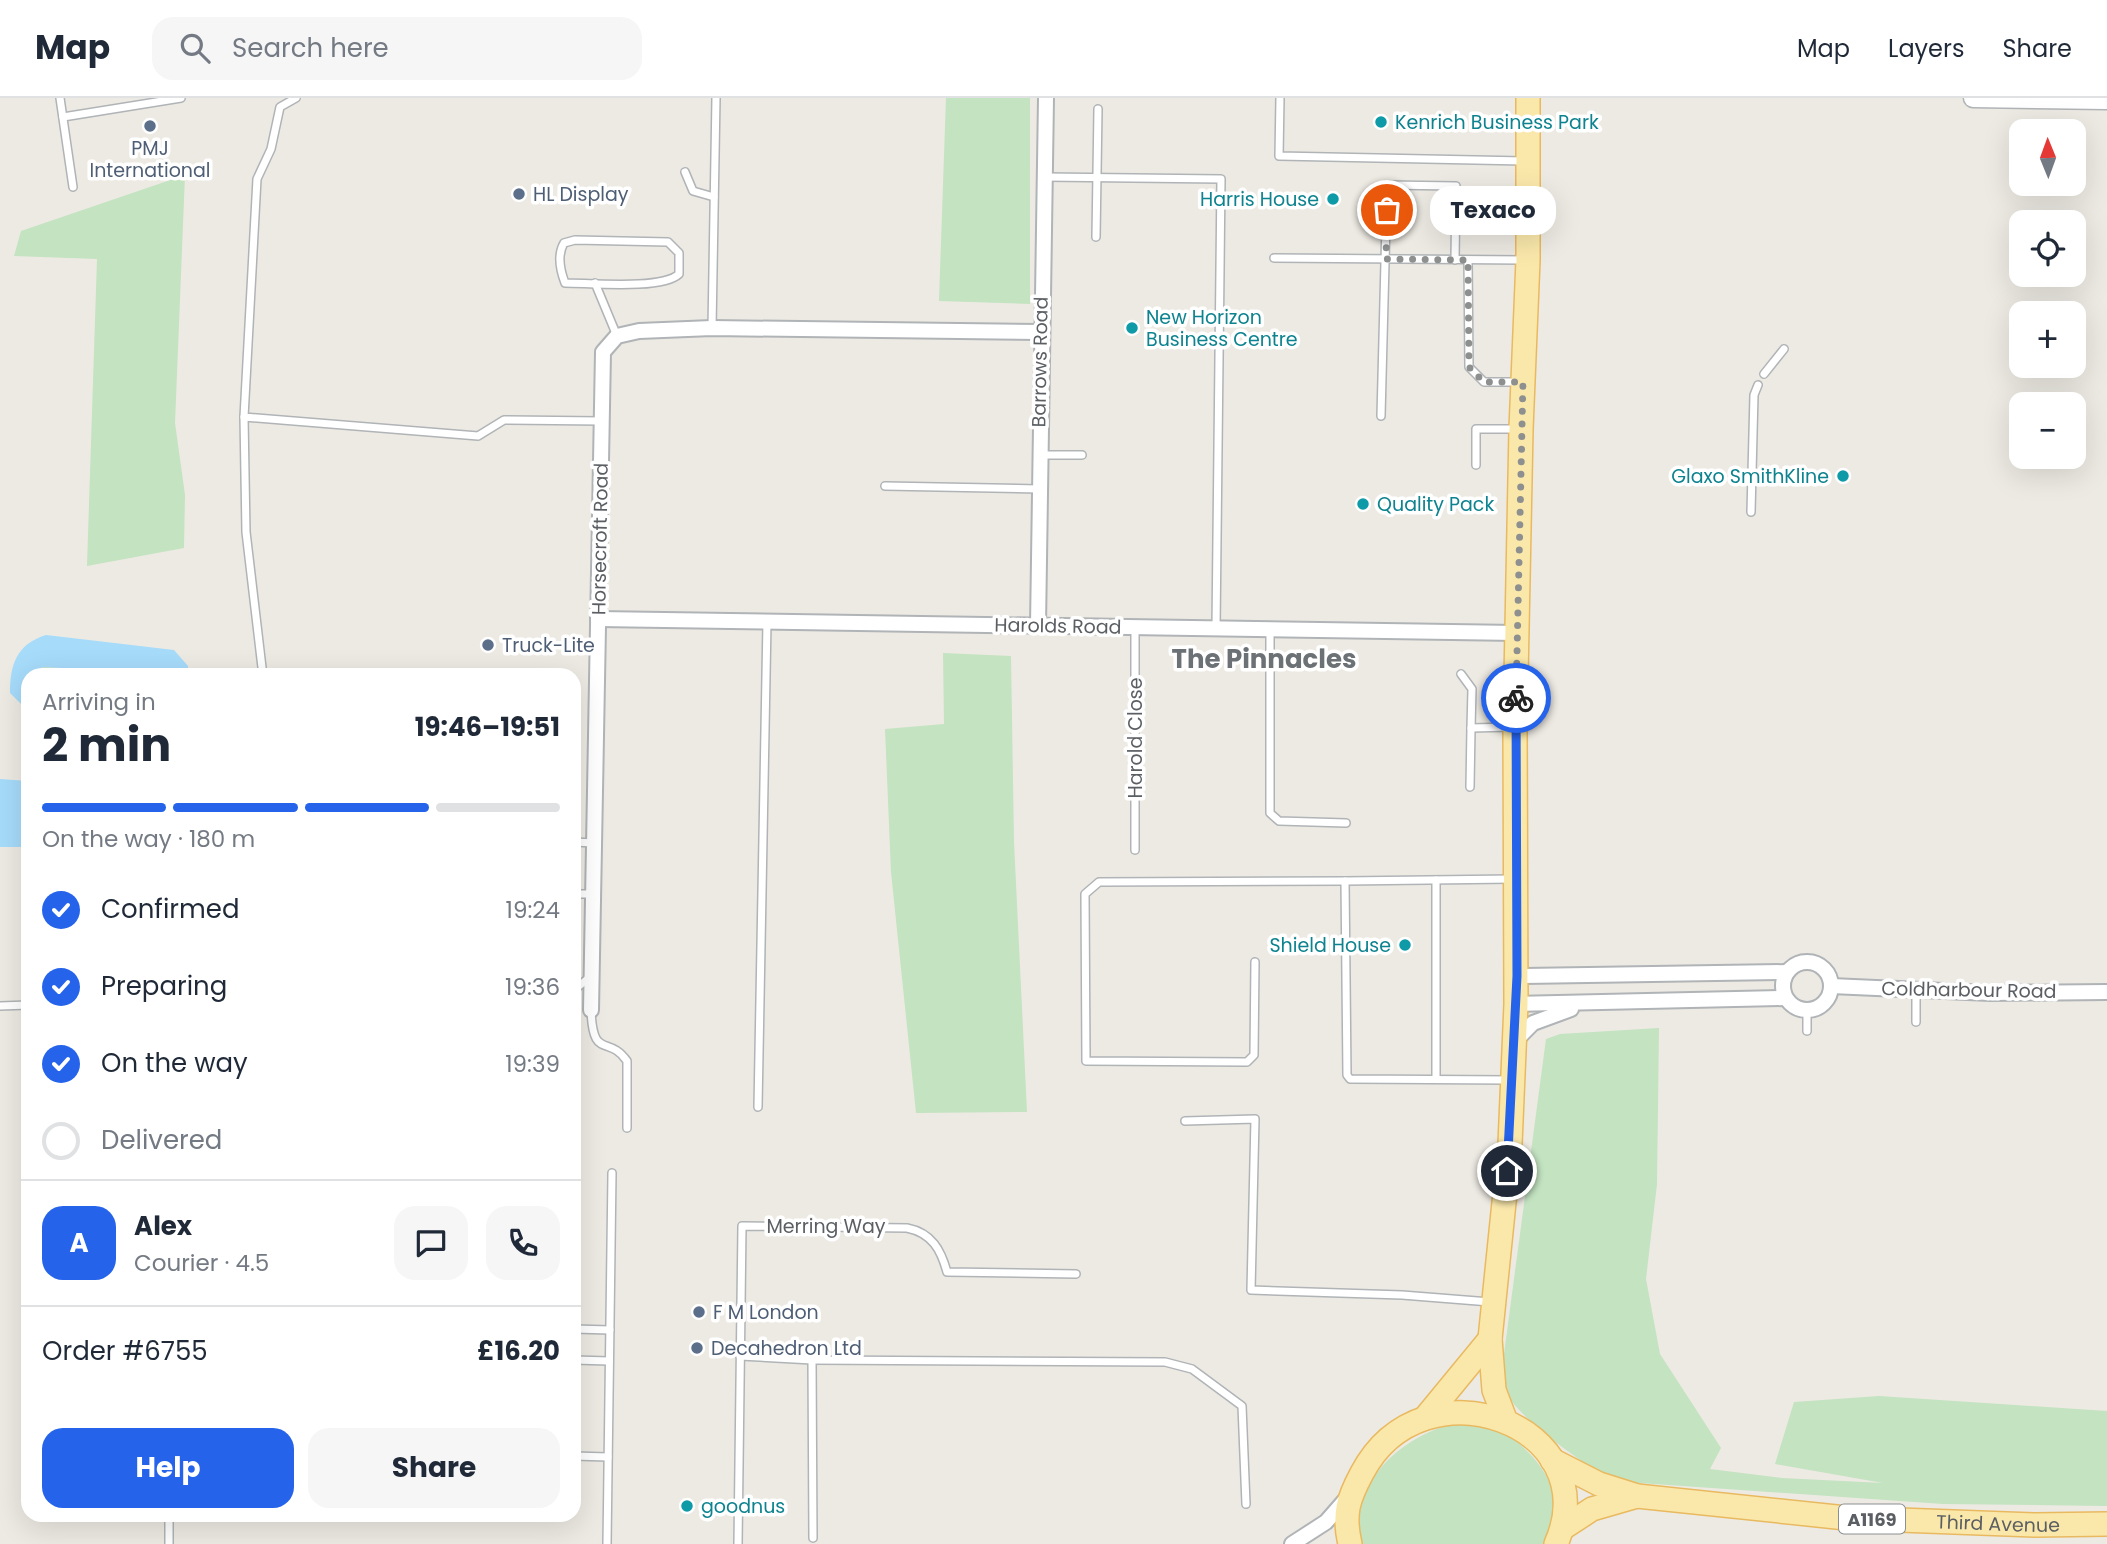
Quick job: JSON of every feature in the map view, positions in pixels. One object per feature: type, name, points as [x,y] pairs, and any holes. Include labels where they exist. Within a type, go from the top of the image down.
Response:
[{"type":"main road","points":[[1505,1419],[1494,1390],[1490,1339],[1510,1144],[1517,976],[1515,727],[1521,429],[1528,260],[1528,98]]},
{"type":"main road","points":[[1425,1418],[1490,1339]]},
{"type":"main road","points":[[1350,1544],[1346,1520],[1349,1496],[1367,1462],[1404,1429],[1425,1418],[1456,1411],[1505,1419],[1532,1438],[1552,1460],[1562,1484],[1566,1510],[1560,1536]]},
{"type":"main road","name":"Third Avenue","points":[[1552,1460],[1599,1484],[1637,1496],[1846,1518],[2035,1525],[2107,1524]]},
{"type":"main road","name":"Third Avenue","points":[[1560,1536],[1592,1510],[1637,1496]]},
{"type":"street","name":"Barrows Road","points":[[1038,626],[1040,332],[1046,98]]},
{"type":"street","points":[[1973,98],[2107,100]]},
{"type":"street","points":[[617,336],[639,331],[712,328],[1040,332]]},
{"type":"street","name":"Horsecroft Road","points":[[591,1010],[603,352],[617,336]]},
{"type":"street","name":"Harolds Road","points":[[598,619],[1517,633]]},
{"type":"street","points":[[1812,962],[1826,971],[1831,986],[1827,1001],[1814,1010],[1794,1007],[1785,998],[1782,985],[1787,972],[1798,963],[1812,962]]},
{"type":"street","points":[[1517,976],[1787,972]]},
{"type":"street","name":"Coldharbour Road","points":[[1831,986],[1916,990],[2107,992]]},
{"type":"street","points":[[1516,1004],[1785,998]]},
{"type":"street","points":[[1514,1043],[1533,1023],[1554,1013],[1596,1002]]},
{"type":"street","points":[[1292,1544],[1326,1522],[1349,1496]]},
{"type":"lane","points":[[60,98],[73,187]]},
{"type":"lane","points":[[63,117],[181,98]]},
{"type":"lane","points":[[262,668],[247,532],[244,417],[257,180],[271,149],[279,107],[296,98]]},
{"type":"lane","points":[[712,328],[716,98]]},
{"type":"lane","points":[[1280,98],[1279,156],[1528,161]]},
{"type":"lane","points":[[1096,237],[1098,109]]},
{"type":"lane","points":[[685,172],[693,191],[715,197]]},
{"type":"lane","points":[[1044,177],[1222,179],[1216,628]]},
{"type":"lane","points":[[1381,416],[1387,186],[1456,186],[1455,260]]},
{"type":"lane","points":[[575,240],[668,242],[679,253],[680,274],[673,280],[595,283],[565,283],[561,272],[560,250],[564,243],[575,240]]},
{"type":"lane","points":[[1274,258],[1528,260]]},
{"type":"lane","points":[[1468,260],[1469,367],[1484,382],[1523,382]]},
{"type":"lane","points":[[595,283],[617,336]]},
{"type":"lane","points":[[1764,374],[1784,349]]},
{"type":"lane","points":[[1751,512],[1754,395],[1758,385]]},
{"type":"lane","points":[[244,417],[478,436],[504,420],[602,421]]},
{"type":"lane","points":[[1476,465],[1476,429],[1521,429]]},
{"type":"lane","points":[[1039,455],[1082,456]]},
{"type":"lane","points":[[885,486],[1039,489]]},
{"type":"lane","points":[[758,1107],[767,621]]},
{"type":"lane","name":"Harold Close","points":[[1135,627],[1135,850]]},
{"type":"lane","points":[[1270,629],[1270,813],[1279,821],[1346,823]]},
{"type":"lane","points":[[1461,674],[1472,689],[1470,787]]},
{"type":"lane","points":[[1471,728],[1515,727]]},
{"type":"lane","points":[[581,842],[594,843]]},
{"type":"lane","points":[[1255,962],[1254,1055],[1247,1062],[1086,1061],[1084,894],[1099,882],[1517,879]]},
{"type":"lane","points":[[1436,880],[1436,1079]]},
{"type":"lane","points":[[1345,881],[1347,1076],[1350,1079],[1512,1080]]},
{"type":"lane","points":[[581,894],[593,894]]},
{"type":"lane","points":[[581,984],[592,975]]},
{"type":"lane","points":[[1916,990],[1916,1022]]},
{"type":"lane","points":[[0,1006],[21,1005]]},
{"type":"lane","points":[[591,1010],[592,1036],[600,1045],[627,1060],[627,1128]]},
{"type":"lane","points":[[1807,1011],[1807,1031]]},
{"type":"lane","points":[[1185,1121],[1255,1119],[1251,1290],[1402,1295],[1494,1303]]},
{"type":"lane","points":[[607,1544],[612,1173]]},
{"type":"lane","name":"Merring Way","points":[[738,1544],[742,1226],[907,1228],[921,1230],[933,1240],[943,1256],[947,1272],[1076,1273]]},
{"type":"lane","points":[[581,1329],[610,1330]]},
{"type":"lane","points":[[740,1356],[812,1360],[1165,1362],[1192,1369],[1242,1406],[1245,1504]]},
{"type":"lane","points":[[581,1360],[609,1360]]},
{"type":"lane","points":[[812,1360],[813,1538]]},
{"type":"lane","points":[[581,1456],[608,1457]]},
{"type":"lane","points":[[169,1522],[169,1544]]},
{"type":"green space","points":[[946,98],[1030,98],[1030,304],[939,301]]},
{"type":"green space","points":[[185,175],[175,423],[185,495],[184,548],[87,566],[97,259],[14,256],[21,231]]},
{"type":"green space","points":[[943,653],[1011,656],[1014,842],[1027,1112],[916,1113],[891,872],[885,729],[944,724]]},
{"type":"green space","points":[[1659,1028],[1657,1184],[1646,1279],[1660,1354],[1721,1448],[1710,1469],[1782,1478],[1883,1483],[1775,1464],[1794,1402],[1879,1396],[2107,1411],[2107,1506],[1943,1504],[1611,1481],[1527,1418],[1505,1392],[1502,1369],[1546,1039],[1560,1034]]},
{"type":"green space","points":[[1459,1423],[1506,1433],[1540,1466],[1547,1477],[1553,1497],[1552,1518],[1546,1544],[1363,1544],[1359,1522],[1362,1501],[1371,1482],[1384,1465],[1419,1437]]},
{"type":"water","points":[[46,635],[174,650],[188,668],[21,668],[21,704],[10,693],[14,664],[22,650]]},
{"type":"water","points":[[0,779],[21,780],[21,847],[0,847]]},
{"type":"way so far","points":[[1387,210],[1386,259],[1468,260],[1469,367],[1484,382],[1523,382],[1516,698]]},
{"type":"place","name":"Kenrich Business Park","points":[[1381,122]]},
{"type":"place","name":"PMJ International","points":[[150,126]]},
{"type":"place","name":"HL Display","points":[[519,194]]},
{"type":"place","name":"Harris House","points":[[1333,199]]},
{"type":"place","name":"Texaco","points":[[1387,210]]},
{"type":"place","name":"New Horizon Business Centre","points":[[1132,328]]},
{"type":"place","name":"Glaxo SmithKline","points":[[1843,476]]},
{"type":"place","name":"Quality Pack","points":[[1363,504]]},
{"type":"place","name":"Truck-Lite","points":[[488,645]]},
{"type":"place","name":"Shield House","points":[[1405,945]]},
{"type":"place","name":"F M London","points":[[699,1312]]},
{"type":"place","name":"Decahedron Ltd","points":[[697,1348]]},
{"type":"place","name":"goodnus","points":[[687,1506]]},
{"type":"district","name":"The Pinnacles","points":[[1264,659]]},
{"type":"route","points":[[1507,1171],[1517,976],[1516,698]]}]
